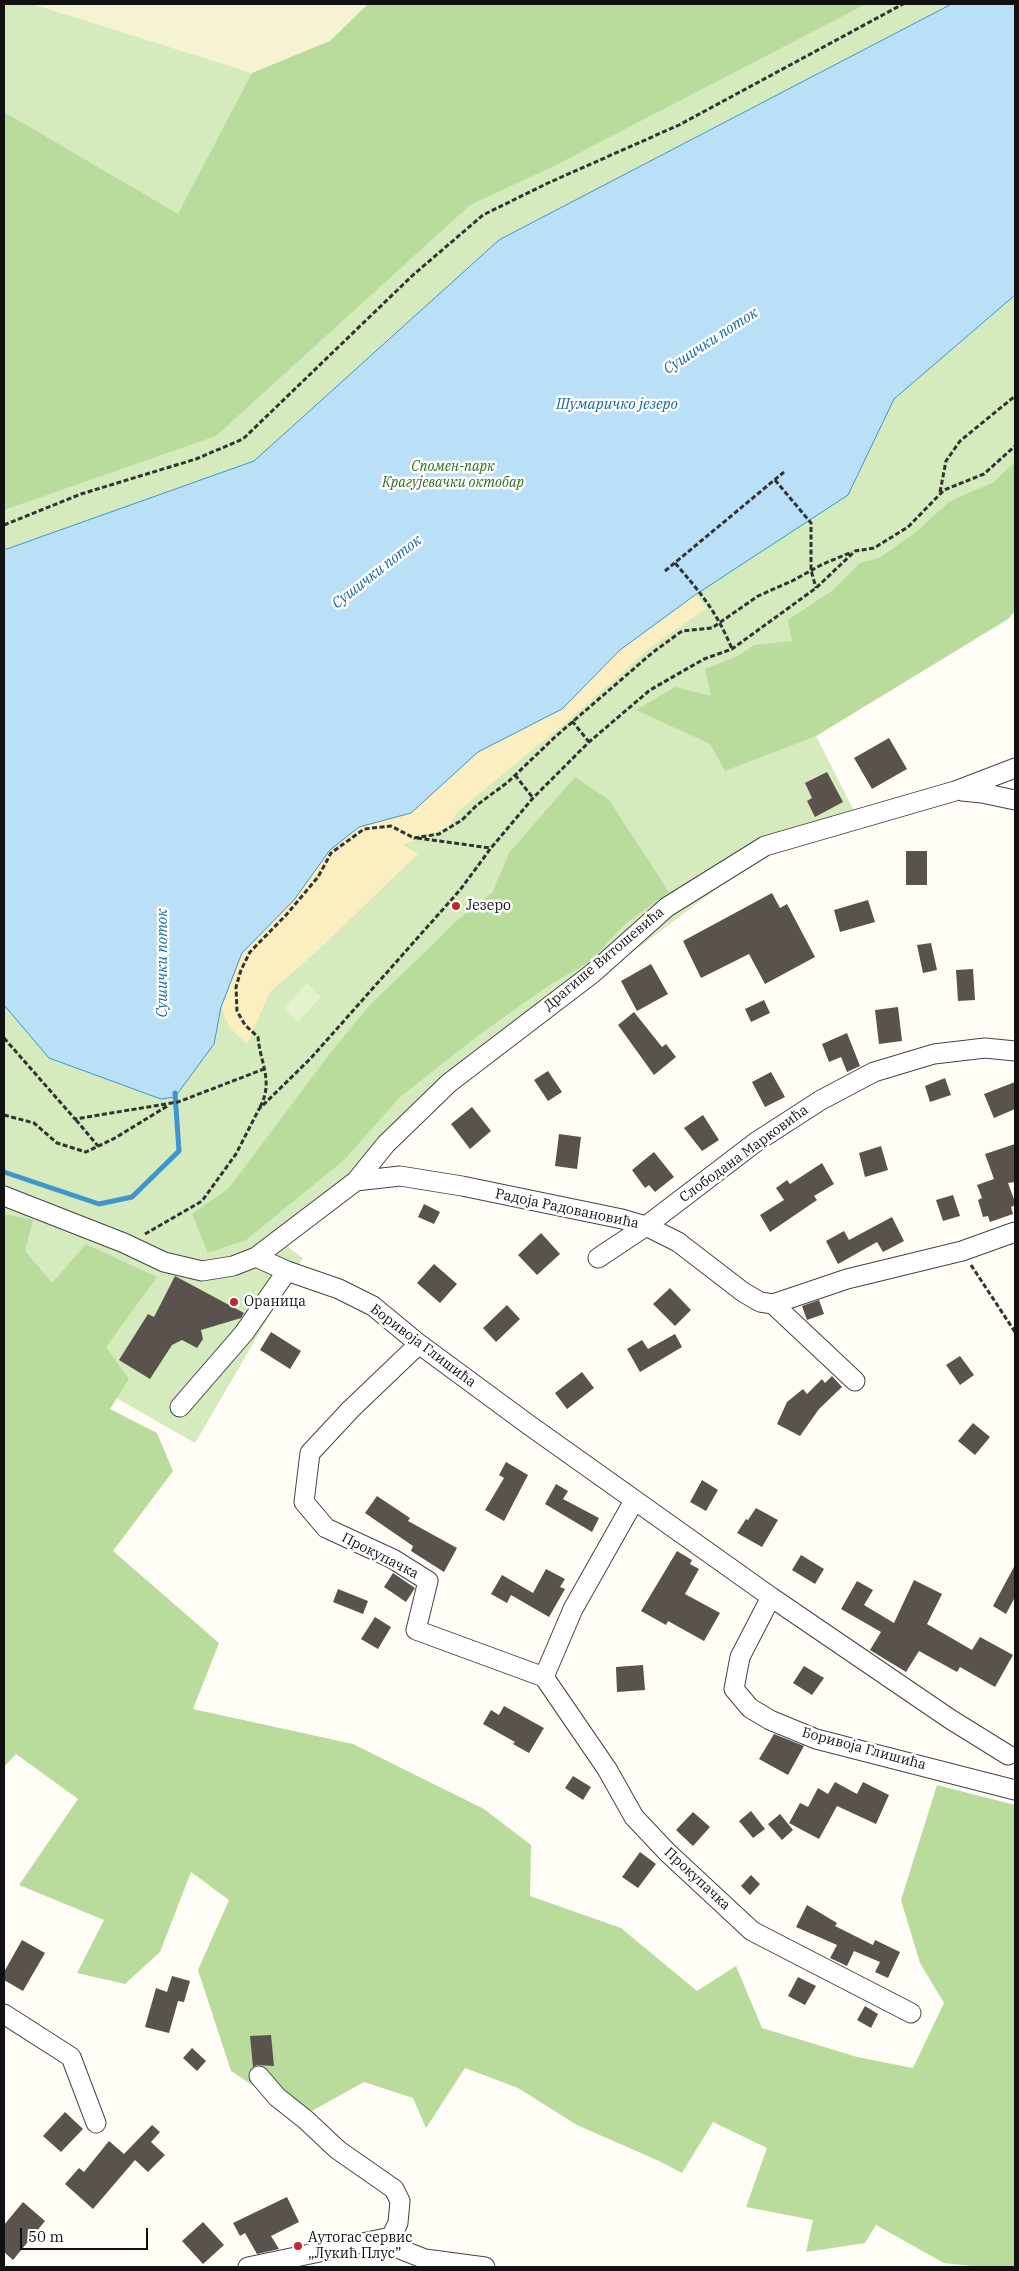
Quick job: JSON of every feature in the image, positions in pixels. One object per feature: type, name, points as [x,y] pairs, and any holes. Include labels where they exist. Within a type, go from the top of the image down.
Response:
[{"type":"street","name":"Драгише Витошевића","points":[[256,1257],[356,1181],[386,1144],[449,1083],[593,972],[667,907],[765,846],[956,791],[1015,768]]},
{"type":"street","points":[[956,791],[982,793],[1015,800]]},
{"type":"street","name":"Слободана Марковића","points":[[598,1258],[646,1226],[756,1142],[821,1100],[874,1072],[934,1054],[985,1048],[1015,1051]]},
{"type":"street","name":"Радоја Радовановића","points":[[356,1181],[400,1176],[622,1219],[646,1226],[678,1242],[743,1292],[760,1302],[773,1304]]},
{"type":"street","points":[[4,1196],[124,1243],[164,1262],[202,1271],[232,1266],[256,1257]]},
{"type":"street","points":[[855,1381],[773,1304],[847,1279],[962,1252],[1015,1232]]},
{"type":"street","name":"Боривоја Глишића","points":[[256,1257],[288,1271],[339,1289],[373,1306],[419,1344],[634,1501],[771,1598],[1008,1756]]},
{"type":"street","points":[[180,1407],[244,1333],[288,1271]]},
{"type":"street","name":"Прокупачка","points":[[419,1344],[351,1409],[310,1453],[304,1502],[326,1528],[393,1559],[428,1581],[416,1630],[544,1677],[607,1769],[634,1817],[666,1852],[752,1931],[911,2013]]},
{"type":"street","points":[[544,1677],[573,1609],[634,1501]]},
{"type":"street","name":"Боривоја Глишића","points":[[771,1598],[740,1657],[734,1689],[750,1708],[770,1720],[816,1739],[1015,1790]]},
{"type":"street","points":[[4,2014],[70,2057],[96,2123]]},
{"type":"street","points":[[259,2076],[277,2097],[306,2120],[338,2150],[394,2189],[400,2201],[398,2223],[391,2237]]},
{"type":"street","points":[[248,2267],[391,2237]]},
{"type":"street","points":[[391,2237],[402,2250],[425,2259],[485,2267]]},
{"type":"path","points":[[4,525],[81,494],[196,459],[243,438],[406,282],[482,215],[548,183],[678,126],[902,4]]},
{"type":"path","points":[[940,494],[946,461],[960,441],[1015,396]]},
{"type":"path","points":[[414,838],[439,834],[462,820],[652,653],[682,631],[712,628],[758,596],[811,570],[856,551],[874,548],[908,527],[944,490],[984,474],[1015,446]]},
{"type":"path","points":[[665,571],[784,472]]},
{"type":"path","points":[[775,480],[811,523],[811,570],[816,588]]},
{"type":"path","points":[[259,1109],[311,1058],[460,890],[491,848],[533,798],[589,742],[650,690],[704,659],[732,649],[816,588],[856,551]]},
{"type":"path","points":[[675,562],[708,601],[721,621],[732,649]]},
{"type":"path","points":[[572,722],[589,742]]},
{"type":"path","points":[[515,775],[533,798]]},
{"type":"path","points":[[144,1235],[202,1201],[236,1154],[267,1094],[267,1080],[259,1054],[258,1036],[245,1026],[237,1011],[236,986],[250,952],[287,914],[318,877],[331,853],[364,829],[392,826],[414,838],[491,848]]},
{"type":"path","points":[[4,1038],[98,1146]]},
{"type":"path","points":[[75,1120],[171,1104],[264,1069]]},
{"type":"path","points":[[4,1115],[34,1122],[56,1143],[86,1152],[115,1138],[171,1104]]},
{"type":"path","points":[[962,1252],[1015,1332]]},
{"type":"shaded area","points":[[4,4],[368,4],[330,41],[252,73]]},
{"type":"green space","name":"Спомен-парк Крагујевачки октобар","points":[[4,4],[32,4],[252,73],[330,41],[368,4],[1015,4],[1015,611],[1008,619],[816,736],[860,823],[777,849],[720,886],[470,1075],[285,1245],[303,1258],[195,1443],[13,1339],[4,1352]]},
{"type":"green space","points":[[368,4],[866,4],[554,166],[470,205],[216,436],[4,510],[4,112],[178,214],[252,73],[330,41]]},
{"type":"green space","points":[[1015,462],[1015,611],[1008,619],[816,736],[725,771],[710,744],[636,710],[675,687],[711,696],[705,669],[738,656],[754,645],[792,641],[788,620],[833,590],[860,563],[879,558],[916,532],[950,501],[994,482]]},
{"type":"green space","points":[[575,777],[609,800],[669,892],[625,924],[588,963],[551,984],[480,1034],[400,1097],[344,1160],[246,1240],[208,1253],[192,1214],[229,1188],[328,1056],[369,1006],[460,918],[492,893],[509,853]]},
{"type":"green space","points":[[307,983],[321,997],[298,1022],[284,1008]]},
{"type":"green space","points":[[4,1214],[33,1220],[25,1251],[52,1283],[86,1244],[157,1277],[106,1347],[129,1379],[110,1409],[157,1433],[173,1471],[113,1551],[219,1643],[193,1709],[353,1744],[484,1809],[531,1845],[530,1896],[621,1928],[697,1991],[736,1966],[762,2028],[857,2057],[913,2068],[944,2003],[920,1963],[901,1900],[937,1785],[1015,1805],[1015,2267],[981,2267],[944,2263],[876,2225],[865,2243],[806,2252],[813,2220],[746,2207],[767,2148],[713,2122],[682,2173],[577,2125],[518,2088],[465,2068],[426,2128],[413,2098],[364,2082],[301,2117],[231,2071],[198,1970],[229,1900],[191,1872],[160,1952],[125,1984],[77,1973],[104,1920],[19,1885],[78,1799],[16,1754],[4,1767]]},
{"type":"sand","points":[[695,595],[707,608],[651,647],[571,718],[457,812],[451,824],[437,832],[403,845],[418,854],[316,952],[270,992],[247,1044],[230,1028],[221,1007],[242,953],[294,900],[330,850],[359,827],[411,813],[478,752],[562,709],[620,650]]},
{"type":"water","name":"Шумаричко језеро","points":[[952,4],[1015,4],[1015,295],[894,399],[848,495],[695,595],[620,650],[562,709],[478,752],[411,813],[359,827],[330,850],[294,900],[242,953],[221,1007],[214,1044],[175,1097],[161,1099],[49,1058],[4,1005],[4,550],[254,461],[499,240]]},
{"type":"building","points":[[889,738],[907,769],[872,789],[854,758]]},
{"type":"building","points":[[827,772],[843,802],[815,817],[807,801],[812,798],[805,783]]},
{"type":"building","points":[[906,851],[927,851],[927,885],[906,885]]},
{"type":"building","points":[[772,893],[780,908],[787,904],[815,957],[765,984],[749,954],[701,978],[683,941]]},
{"type":"building","points":[[868,900],[875,922],[840,932],[834,910]]},
{"type":"building","points":[[931,943],[937,970],[923,973],[917,945]]},
{"type":"building","points":[[651,964],[668,994],[637,1011],[621,981]]},
{"type":"building","points":[[973,969],[975,1000],[958,1001],[956,970]]},
{"type":"building","points":[[764,1000],[770,1013],[751,1022],[745,1009]]},
{"type":"building","points":[[898,1007],[902,1041],[879,1044],[875,1010]]},
{"type":"building","points":[[634,1012],[662,1047],[666,1044],[676,1057],[654,1075],[618,1025]]},
{"type":"building","points":[[847,1033],[860,1066],[847,1072],[841,1057],[829,1062],[822,1044]]},
{"type":"building","points":[[548,1071],[562,1092],[548,1101],[534,1080]]},
{"type":"building","points":[[771,1072],[785,1097],[765,1107],[752,1082]]},
{"type":"building","points":[[945,1078],[951,1095],[930,1102],[925,1086]]},
{"type":"building","points":[[1015,1082],[1015,1109],[994,1118],[984,1094]]},
{"type":"building","points":[[472,1107],[491,1131],[470,1149],[451,1124]]},
{"type":"building","points":[[703,1115],[719,1140],[702,1151],[684,1128]]},
{"type":"building","points":[[559,1134],[581,1137],[577,1169],[555,1166]]},
{"type":"building","points":[[1015,1144],[1015,1182],[1008,1183],[1015,1202],[1015,1205],[1011,1207],[1013,1214],[990,1222],[988,1216],[983,1217],[978,1200],[982,1198],[977,1185],[994,1179],[985,1154]]},
{"type":"building","points":[[881,1146],[888,1170],[865,1177],[859,1153]]},
{"type":"building","points":[[654,1152],[674,1177],[655,1192],[649,1185],[645,1188],[632,1170]]},
{"type":"building","points":[[822,1163],[834,1184],[814,1196],[817,1200],[770,1232],[760,1215],[784,1200],[776,1188],[787,1180],[790,1184]]},
{"type":"building","points":[[953,1195],[960,1216],[943,1221],[936,1200]]},
{"type":"building","points":[[424,1204],[440,1212],[434,1224],[418,1217]]},
{"type":"building","points":[[892,1217],[904,1241],[883,1252],[877,1242],[838,1264],[826,1241],[844,1231],[849,1240]]},
{"type":"building","points":[[541,1233],[560,1254],[537,1275],[518,1255]]},
{"type":"building","points":[[434,1264],[457,1284],[440,1303],[417,1283]]},
{"type":"building","points":[[175,1276],[244,1313],[241,1318],[201,1330],[203,1339],[197,1348],[182,1340],[172,1345],[150,1379],[119,1360],[148,1314],[154,1317]]},
{"type":"building","points":[[670,1288],[691,1310],[675,1326],[653,1304]]},
{"type":"building","points":[[819,1300],[824,1314],[807,1320],[802,1306]]},
{"type":"building","points":[[507,1305],[520,1319],[496,1342],[483,1328]]},
{"type":"building","points":[[271,1332],[301,1351],[290,1369],[260,1350]]},
{"type":"building","points":[[675,1334],[682,1347],[640,1372],[627,1349],[642,1340],[648,1349]]},
{"type":"building","points":[[960,1356],[974,1375],[960,1385],[946,1365]]},
{"type":"building","points":[[582,1372],[594,1388],[567,1409],[555,1393]]},
{"type":"building","points":[[832,1376],[842,1387],[819,1409],[800,1436],[777,1424],[787,1402],[803,1389],[807,1394],[822,1379],[825,1383]]},
{"type":"building","points":[[973,1423],[990,1437],[975,1455],[958,1441]]},
{"type":"building","points":[[506,1462],[528,1475],[504,1521],[485,1510],[504,1478],[499,1475]]},
{"type":"building","points":[[702,1480],[718,1490],[706,1511],[690,1502]]},
{"type":"building","points":[[556,1484],[568,1491],[563,1499],[599,1518],[592,1532],[545,1504]]},
{"type":"building","points":[[377,1496],[410,1518],[408,1521],[457,1548],[444,1572],[411,1551],[413,1546],[365,1513]]},
{"type":"building","points":[[756,1508],[778,1520],[762,1547],[737,1533]]},
{"type":"building","points":[[677,1551],[692,1560],[690,1564],[699,1569],[685,1594],[720,1613],[704,1641],[668,1621],[666,1625],[641,1611]]},
{"type":"building","points":[[801,1555],[824,1569],[815,1584],[792,1570]]},
{"type":"building","points":[[1015,1565],[1015,1597],[1006,1614],[993,1606]]},
{"type":"building","points":[[546,1569],[565,1579],[560,1587],[565,1589],[549,1617],[511,1595],[507,1603],[491,1594],[502,1575],[533,1593]]},
{"type":"building","points":[[393,1573],[415,1588],[406,1602],[384,1587]]},
{"type":"building","points":[[914,1580],[942,1594],[927,1624],[972,1650],[980,1637],[1013,1655],[995,1687],[960,1667],[957,1672],[919,1651],[906,1672],[870,1650],[881,1632],[841,1609],[857,1581],[873,1590],[864,1605],[894,1623]]},
{"type":"building","points":[[338,1589],[368,1601],[363,1614],[333,1602]]},
{"type":"building","points":[[375,1617],[391,1627],[378,1649],[361,1639]]},
{"type":"building","points":[[643,1665],[645,1690],[617,1692],[616,1667]]},
{"type":"building","points":[[804,1666],[824,1678],[812,1695],[793,1683]]},
{"type":"building","points":[[504,1706],[544,1728],[529,1753],[513,1744],[515,1742],[483,1724],[491,1710],[499,1715]]},
{"type":"building","points":[[774,1734],[804,1746],[788,1775],[759,1759]]},
{"type":"building","points":[[573,1776],[591,1787],[583,1800],[565,1788]]},
{"type":"building","points":[[835,1782],[857,1794],[863,1782],[889,1795],[876,1824],[837,1806],[819,1839],[789,1823],[800,1803],[808,1807],[818,1788],[828,1794]]},
{"type":"building","points":[[751,1811],[765,1829],[753,1838],[739,1821]]},
{"type":"building","points":[[693,1812],[710,1827],[693,1846],[676,1830]]},
{"type":"building","points":[[780,1814],[793,1830],[782,1840],[768,1824]]},
{"type":"building","points":[[640,1852],[656,1864],[638,1888],[622,1877]]},
{"type":"building","points":[[751,1875],[760,1884],[750,1895],[741,1886]]},
{"type":"building","points":[[807,1905],[837,1923],[835,1926],[873,1945],[875,1940],[900,1952],[888,1978],[875,1972],[880,1962],[854,1951],[847,1966],[830,1958],[837,1945],[796,1927]]},
{"type":"building","points":[[22,1940],[45,1953],[23,1991],[4,1980],[4,1972]]},
{"type":"building","points":[[172,1976],[190,1981],[184,2002],[178,2001],[169,2033],[145,2027],[156,1988],[167,1992]]},
{"type":"building","points":[[798,1977],[816,1986],[805,2005],[788,1996]]},
{"type":"building","points":[[865,2006],[878,2014],[871,2028],[857,2020]]},
{"type":"building","points":[[271,2035],[274,2066],[257,2065],[253,2067],[250,2036]]},
{"type":"building","points":[[192,2048],[206,2061],[197,2071],[183,2058]]},
{"type":"building","points":[[65,2112],[83,2129],[61,2152],[43,2136]]},
{"type":"building","points":[[152,2125],[160,2132],[151,2142],[165,2155],[148,2172],[135,2160],[93,2209],[65,2184],[79,2168],[84,2172],[109,2141],[124,2154]]},
{"type":"building","points":[[287,2197],[299,2222],[271,2236],[279,2249],[257,2254],[245,2233],[240,2236],[233,2223]]},
{"type":"building","points":[[23,2202],[45,2221],[13,2260],[4,2252],[4,2225]]},
{"type":"building","points":[[203,2222],[224,2245],[203,2264],[182,2241]]},
{"type":"waterway","name":"Сушички поток","points":[[4,1172],[99,1204],[132,1197],[179,1151],[175,1093]]},
{"type":"place","name":"Језеро","points":[[456,906]]},
{"type":"place","name":"Ораница","points":[[234,1302]]},
{"type":"place","name":"Аутогас сервис „Лукић Плус”","points":[[298,2246]]}]
